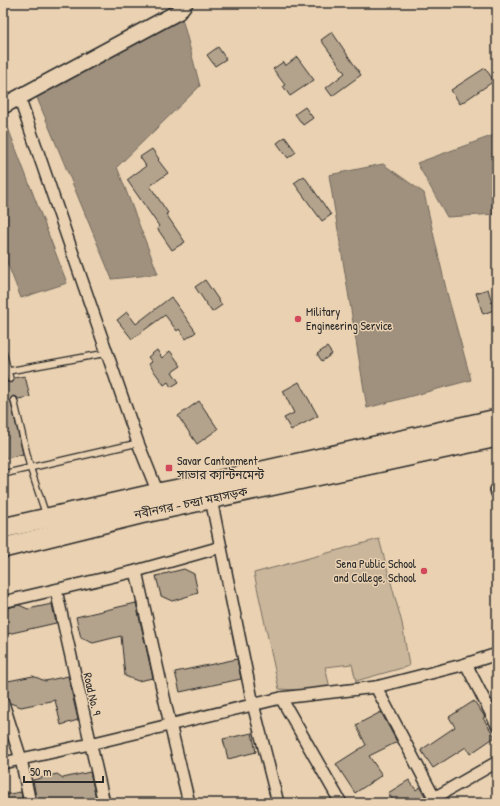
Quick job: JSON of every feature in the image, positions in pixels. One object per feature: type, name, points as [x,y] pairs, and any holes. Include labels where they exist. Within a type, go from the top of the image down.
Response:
[{"type":"highway","name":"নবীনগর - চন্দ্রা মহাসড়ক","points":[[3,528],[497,419]]},
{"type":"highway","name":"নবীনগর - চন্দ্রা মহাসড়ক","points":[[3,548],[140,514],[497,437]]},
{"type":"street","points":[[3,106],[178,12],[185,3]]},
{"type":"street","points":[[19,97],[138,443],[158,493]]},
{"type":"street","points":[[211,499],[253,704],[278,803]]},
{"type":"street","points":[[3,602],[136,571],[221,547]]},
{"type":"street","points":[[136,571],[189,803]]},
{"type":"street","name":"Road No. 9","points":[[56,590],[104,803]]},
{"type":"street","points":[[3,763],[90,744],[281,698],[376,687],[466,664],[497,654]]},
{"type":"street","points":[[466,664],[497,725]]},
{"type":"street","points":[[376,687],[436,800],[497,762]]},
{"type":"street","points":[[281,698],[341,803]]},
{"type":"street","points":[[3,703],[20,759],[30,803]]},
{"type":"lane","points":[[3,352],[5,372],[10,379]]},
{"type":"lane","points":[[5,372],[107,352]]},
{"type":"lane","points":[[14,400],[30,467],[47,518]]},
{"type":"lane","points":[[3,474],[138,443]]},
{"type":"shaded area","points":[[182,18],[200,86],[117,167],[158,274],[112,279],[35,93]]},
{"type":"shaded area","points":[[8,128],[67,283],[21,298],[3,252],[3,131]]},
{"type":"shaded area","points":[[497,134],[497,214],[447,217],[417,163]]},
{"type":"shaded area","points":[[383,164],[424,193],[447,293],[471,380],[367,408],[329,175]]},
{"type":"shaded area","points":[[379,539],[402,623],[409,666],[356,681],[352,664],[325,667],[331,692],[279,689],[254,573]]},
{"type":"building","points":[[332,32],[361,75],[332,96],[326,88],[345,73],[321,40]]},
{"type":"building","points":[[218,47],[226,59],[215,66],[207,55]]},
{"type":"building","points":[[297,57],[314,80],[290,96],[283,86],[285,85],[273,69],[283,62],[285,66]]},
{"type":"building","points":[[485,68],[494,81],[460,104],[451,90]]},
{"type":"building","points":[[305,107],[313,118],[303,125],[295,114]]},
{"type":"building","points":[[285,137],[296,152],[288,158],[277,143]]},
{"type":"building","points":[[152,149],[168,173],[150,186],[168,213],[166,214],[185,242],[172,250],[157,228],[159,226],[127,180],[146,166],[140,157]]},
{"type":"building","points":[[304,176],[331,215],[322,221],[294,183]]},
{"type":"building","points":[[205,280],[222,305],[212,312],[195,287]]},
{"type":"building","points":[[488,289],[494,310],[483,314],[476,293]]},
{"type":"building","points":[[171,297],[196,332],[186,339],[179,329],[177,331],[165,315],[132,339],[117,320],[127,312],[136,324]]},
{"type":"building","points":[[327,347],[332,354],[322,361],[317,354]]},
{"type":"building","points":[[157,350],[162,358],[170,351],[181,366],[172,372],[179,382],[171,387],[168,382],[164,385],[149,364],[152,362],[148,357]]},
{"type":"building","points":[[25,376],[30,397],[18,399],[17,397],[13,396],[10,399],[23,454],[3,459],[3,380],[11,383],[13,382],[14,378]]},
{"type":"building","points":[[299,382],[318,416],[291,430],[284,418],[294,413],[283,391]]},
{"type":"building","points":[[199,401],[218,429],[197,444],[178,416]]},
{"type":"building","points":[[184,569],[194,574],[198,593],[172,601],[161,596],[156,576]]},
{"type":"building","points":[[136,603],[153,678],[138,681],[125,676],[121,636],[93,643],[81,638],[76,617]]},
{"type":"building","points":[[52,604],[56,623],[3,635],[3,609],[19,605],[28,609]]},
{"type":"building","points":[[237,659],[241,679],[180,692],[175,672]]},
{"type":"building","points":[[33,676],[45,681],[68,676],[78,720],[61,725],[55,700],[21,707],[10,703],[3,682]]},
{"type":"building","points":[[474,701],[485,717],[483,718],[495,737],[470,754],[466,747],[433,768],[421,750],[455,727],[449,717]]},
{"type":"building","points":[[381,712],[397,742],[369,756],[382,775],[355,793],[336,764],[366,745],[356,725]]},
{"type":"building","points":[[252,733],[256,752],[228,759],[223,739]]},
{"type":"building","points":[[90,772],[97,803],[37,802],[33,780],[57,774],[63,778]]},
{"type":"building","points":[[409,780],[416,790],[420,787],[429,803],[395,803],[388,793]]},
{"type":"building","points":[[21,792],[23,803],[3,803],[3,795]]},
{"type":"place","name":"Military Engineering Service","points":[[298,319]]},
{"type":"place","name":"Savar Cantonment সাভার ক্যান্টনমেন্ট","points":[[169,468]]},
{"type":"place","name":"Sena Public School and College, School","points":[[424,571]]}]
